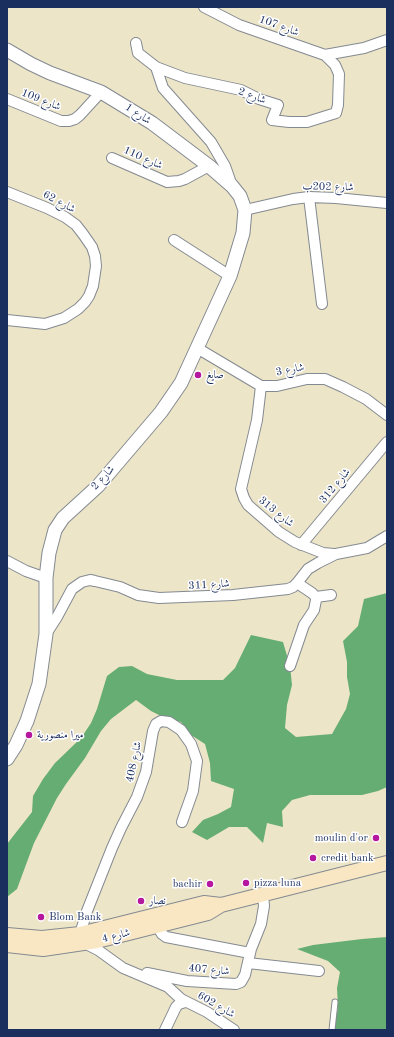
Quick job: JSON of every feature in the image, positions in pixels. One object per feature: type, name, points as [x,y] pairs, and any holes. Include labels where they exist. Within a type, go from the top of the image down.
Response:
[{"type":"main road","name":"شارع 4","points":[[112,932],[157,926],[208,913],[222,905],[387,863]]},
{"type":"main road","name":"شارع 4","points":[[7,946],[43,949],[112,932],[204,903],[222,905]]},
{"type":"main road","name":"شارع 4","points":[[7,935],[82,939]]},
{"type":"street","name":"شارع 107","points":[[204,7],[239,25],[325,55]]},
{"type":"street","points":[[325,55],[364,48],[387,40]]},
{"type":"street","name":"شارع 2","points":[[136,43],[138,53],[156,66],[185,78],[241,90],[259,99],[278,105],[272,120],[289,122],[307,122],[334,114],[338,110],[339,74],[335,65],[325,55]]},
{"type":"street","name":"شارع 1","points":[[7,50],[50,73],[102,92],[127,106],[209,166],[232,186],[240,196],[245,210]]},
{"type":"street","points":[[156,66],[163,88],[211,142],[225,166],[232,186]]},
{"type":"street","name":"شارع 109","points":[[7,100],[61,121],[69,121],[80,115],[102,92]]},
{"type":"street","name":"شارع 110","points":[[112,158],[167,182],[185,179],[209,166]]},
{"type":"street","name":"شارع 62","points":[[7,192],[48,208],[76,225],[92,248],[96,266],[93,286],[89,296],[78,309],[64,318],[45,324],[7,320]]},
{"type":"street","points":[[309,197],[322,304]]},
{"type":"street","name":"شارع 202ب","points":[[245,210],[293,199],[309,197],[387,203]]},
{"type":"street","name":"شارع 2","points":[[7,759],[16,745],[33,704],[42,663],[46,634],[46,578],[49,553],[57,525],[98,486],[162,412],[181,383],[230,276],[243,234],[245,210]]},
{"type":"street","points":[[174,240],[230,276]]},
{"type":"street","points":[[197,348],[261,386]]},
{"type":"street","name":"شارع 3","points":[[261,386],[277,386],[307,379],[325,379],[366,399],[387,415]]},
{"type":"street","name":"شارع 313","points":[[261,386],[257,420],[241,489],[244,498],[248,504],[279,532],[301,545],[323,553],[336,554]]},
{"type":"street","name":"شارع 312","points":[[301,545],[387,442]]},
{"type":"street","name":"شارع 311","points":[[46,634],[72,589],[82,582],[90,580],[120,587],[138,595],[159,598],[233,596],[288,589],[293,587],[308,570],[318,563],[336,554],[367,548],[387,536]]},
{"type":"street","points":[[7,561],[26,571],[46,578]]},
{"type":"street","points":[[297,583],[316,596],[331,595]]},
{"type":"street","points":[[290,666],[304,625],[314,610],[316,596]]},
{"type":"street","name":"شارع 408","points":[[82,939],[87,911],[112,848],[137,797],[146,772],[152,731],[156,724],[161,721],[169,722],[181,730],[198,761],[193,791],[182,822]]},
{"type":"street","name":"شارع 407","points":[[111,959],[132,969],[152,974],[187,980],[239,983],[244,979],[249,958],[262,920],[264,906],[263,895]]},
{"type":"street","points":[[157,926],[166,937],[249,958],[319,971]]},
{"type":"street","points":[[82,939],[111,959]]},
{"type":"street","name":"شارع 602","points":[[111,959],[123,968],[168,987],[185,1002],[206,1012],[234,1030]]},
{"type":"street","points":[[165,1030],[176,1007],[185,1002]]},
{"type":"lane","points":[[332,1030],[334,1002]]},
{"type":"green space","points":[[387,593],[387,787],[362,795],[310,795],[292,800],[282,811],[283,827],[267,823],[263,843],[247,827],[229,827],[207,840],[192,832],[203,820],[231,807],[234,789],[211,781],[210,763],[205,744],[191,735],[181,722],[165,718],[151,711],[136,700],[111,719],[101,731],[85,758],[66,784],[57,798],[34,843],[17,889],[7,897],[7,844],[32,812],[33,796],[43,779],[55,763],[81,738],[91,723],[107,676],[119,667],[132,666],[147,674],[177,680],[223,680],[235,668],[251,635],[283,642],[290,666],[292,685],[287,705],[285,728],[296,737],[332,734],[346,709],[350,694],[347,677],[347,662],[343,641],[358,626],[364,599]]},
{"type":"green space","points":[[387,937],[387,1030],[334,1030],[338,1007],[337,988],[340,972],[328,961],[297,949],[313,945]]},
{"type":"place","name":"صايغ","points":[[198,375]]},
{"type":"place","name":"ميرا منصورية","points":[[29,735]]},
{"type":"place","name":"moulin d'or","points":[[376,838]]},
{"type":"place","name":"credit bank","points":[[313,858]]},
{"type":"place","name":"pizza luna","points":[[246,883]]},
{"type":"place","name":"bachir","points":[[210,884]]},
{"type":"place","name":"نصار","points":[[141,901]]},
{"type":"place","name":"Blom Bank","points":[[41,917]]}]
